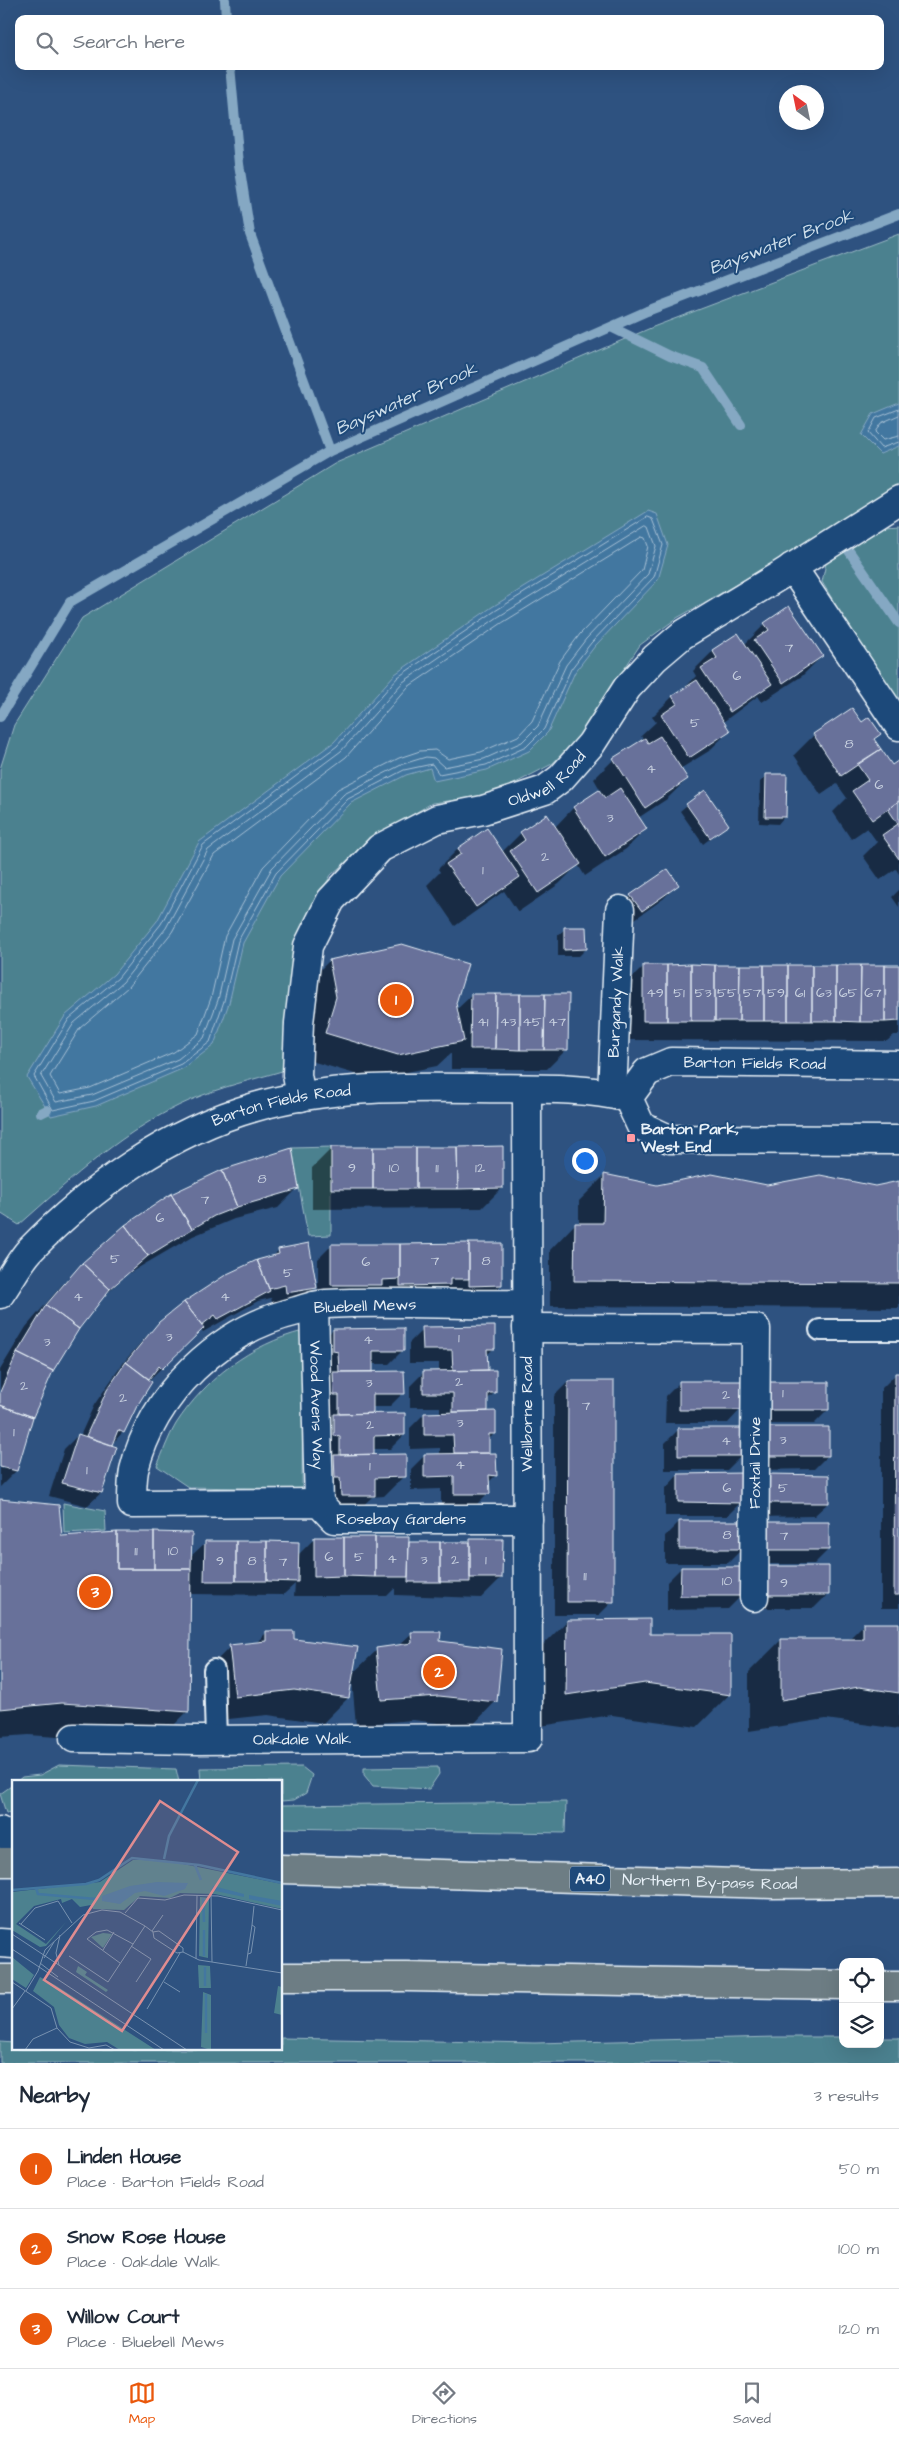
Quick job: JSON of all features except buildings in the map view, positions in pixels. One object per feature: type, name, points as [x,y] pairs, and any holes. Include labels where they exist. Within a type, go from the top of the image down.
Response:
[{"type":"highway","name":"Northern By-pass Road","points":[[282,1869],[772,1884],[899,1883]]},
{"type":"highway","points":[[282,1977],[839,1985]]},
{"type":"highway","points":[[884,1986],[899,1986]]},
{"type":"street","name":"Oldwell Road","points":[[301,1097],[297,1075],[298,1040],[308,946],[331,900],[380,848],[437,819],[483,810],[545,790],[561,778],[591,744],[627,688],[655,658],[682,635],[899,500]]},
{"type":"street","points":[[792,568],[899,726]]},
{"type":"street","name":"Burgandy Walk","points":[[620,910],[620,1096]]},
{"type":"street","name":"Barton Fields Road","points":[[0,1294],[29,1251],[99,1189],[157,1150],[204,1125],[255,1107],[341,1091],[434,1087],[527,1089],[620,1096],[647,1072],[671,1062],[899,1065]]},
{"type":"street","name":"Wellborne Road","points":[[527,1089],[528,1738]]},
{"type":"street","points":[[620,1096],[641,1126],[668,1138],[899,1140]]},
{"type":"street","name":"Bluebell Mews","points":[[132,1504],[134,1471],[145,1440],[169,1396],[190,1372],[217,1347],[250,1326],[287,1313],[325,1304],[756,1329]]},
{"type":"street","name":"Wood Avens Way","points":[[314,1306],[319,1503]]},
{"type":"street","name":"Foxtail Drive","points":[[754,1598],[756,1329]]},
{"type":"street","name":"Rosebay Gardens","points":[[132,1504],[319,1503],[334,1519],[528,1519]]},
{"type":"street","name":"Oakdale Walk","points":[[74,1738],[216,1740],[528,1738]]},
{"type":"street","points":[[0,1831],[12,1840]]},
{"type":"lane","points":[[820,1330],[899,1330]]},
{"type":"lane","points":[[214,1670],[216,1740]]},
{"type":"green space","points":[[899,234],[899,483],[767,567],[677,618],[640,645],[582,733],[552,764],[508,787],[472,798],[432,803],[373,838],[331,875],[305,920],[295,951],[282,1071],[202,1095],[167,1111],[100,1155],[19,1225],[0,1213],[0,769],[14,725],[82,618],[336,463],[653,327]]},
{"type":"green space","points":[[899,525],[899,704],[867,657],[822,582],[826,563],[886,526]]},
{"type":"green space","points":[[331,1147],[331,1235],[308,1236],[292,1148]]},
{"type":"green space","points":[[303,1331],[302,1489],[188,1487],[157,1466],[176,1424],[201,1392],[215,1378],[248,1354],[284,1337]]},
{"type":"green space","points":[[63,1503],[105,1511],[106,1531],[64,1533]]},
{"type":"green space","points":[[59,1765],[176,1769],[179,1780],[18,1780],[22,1777],[40,1775]]},
{"type":"green space","points":[[302,1767],[312,1775],[306,1793],[294,1800],[282,1801],[282,1780],[201,1780],[200,1768]]},
{"type":"green space","points":[[438,1767],[439,1774],[429,1789],[373,1786],[364,1775],[364,1768]]},
{"type":"green space","points":[[12,1785],[12,1812],[6,1813],[0,1794]]},
{"type":"green space","points":[[566,1802],[565,1833],[282,1828],[282,1805]]},
{"type":"green space","points":[[839,2037],[839,2048],[884,2048],[884,2038],[899,2038],[899,2063],[0,2063],[0,2042],[12,2043],[12,2050],[282,2050],[282,2038],[535,2043]]},
{"type":"water","points":[[899,403],[899,446],[880,454],[861,435],[873,414]]},
{"type":"water","points":[[648,511],[657,514],[668,545],[658,580],[595,646],[575,672],[548,732],[529,751],[487,770],[434,781],[430,768],[406,775],[351,803],[280,876],[243,943],[229,1003],[214,1045],[184,1068],[96,1106],[51,1116],[27,1077],[65,1016],[114,974],[157,921],[199,842],[334,742],[395,674],[492,607]]},
{"type":"waterway","points":[[225,0],[226,15]]},
{"type":"waterway","points":[[230,70],[239,164],[250,234],[330,451]]},
{"type":"waterway","name":"Bayswater Brook","points":[[0,717],[70,602],[330,451],[647,311],[899,214]]},
{"type":"waterway","points":[[611,327],[670,356],[703,368],[741,425]]},
{"type":"waterway","points":[[849,551],[899,623]]},
{"type":"waterway","points":[[41,1113],[47,1110]]},
{"type":"place","name":"Linden House","points":[[396,1000]]},
{"type":"place","name":"Barton Park, West End","points":[[631,1138]]},
{"type":"place","name":"Willow Court","points":[[95,1592]]},
{"type":"place","name":"Snow Rose House","points":[[439,1672]]}]
